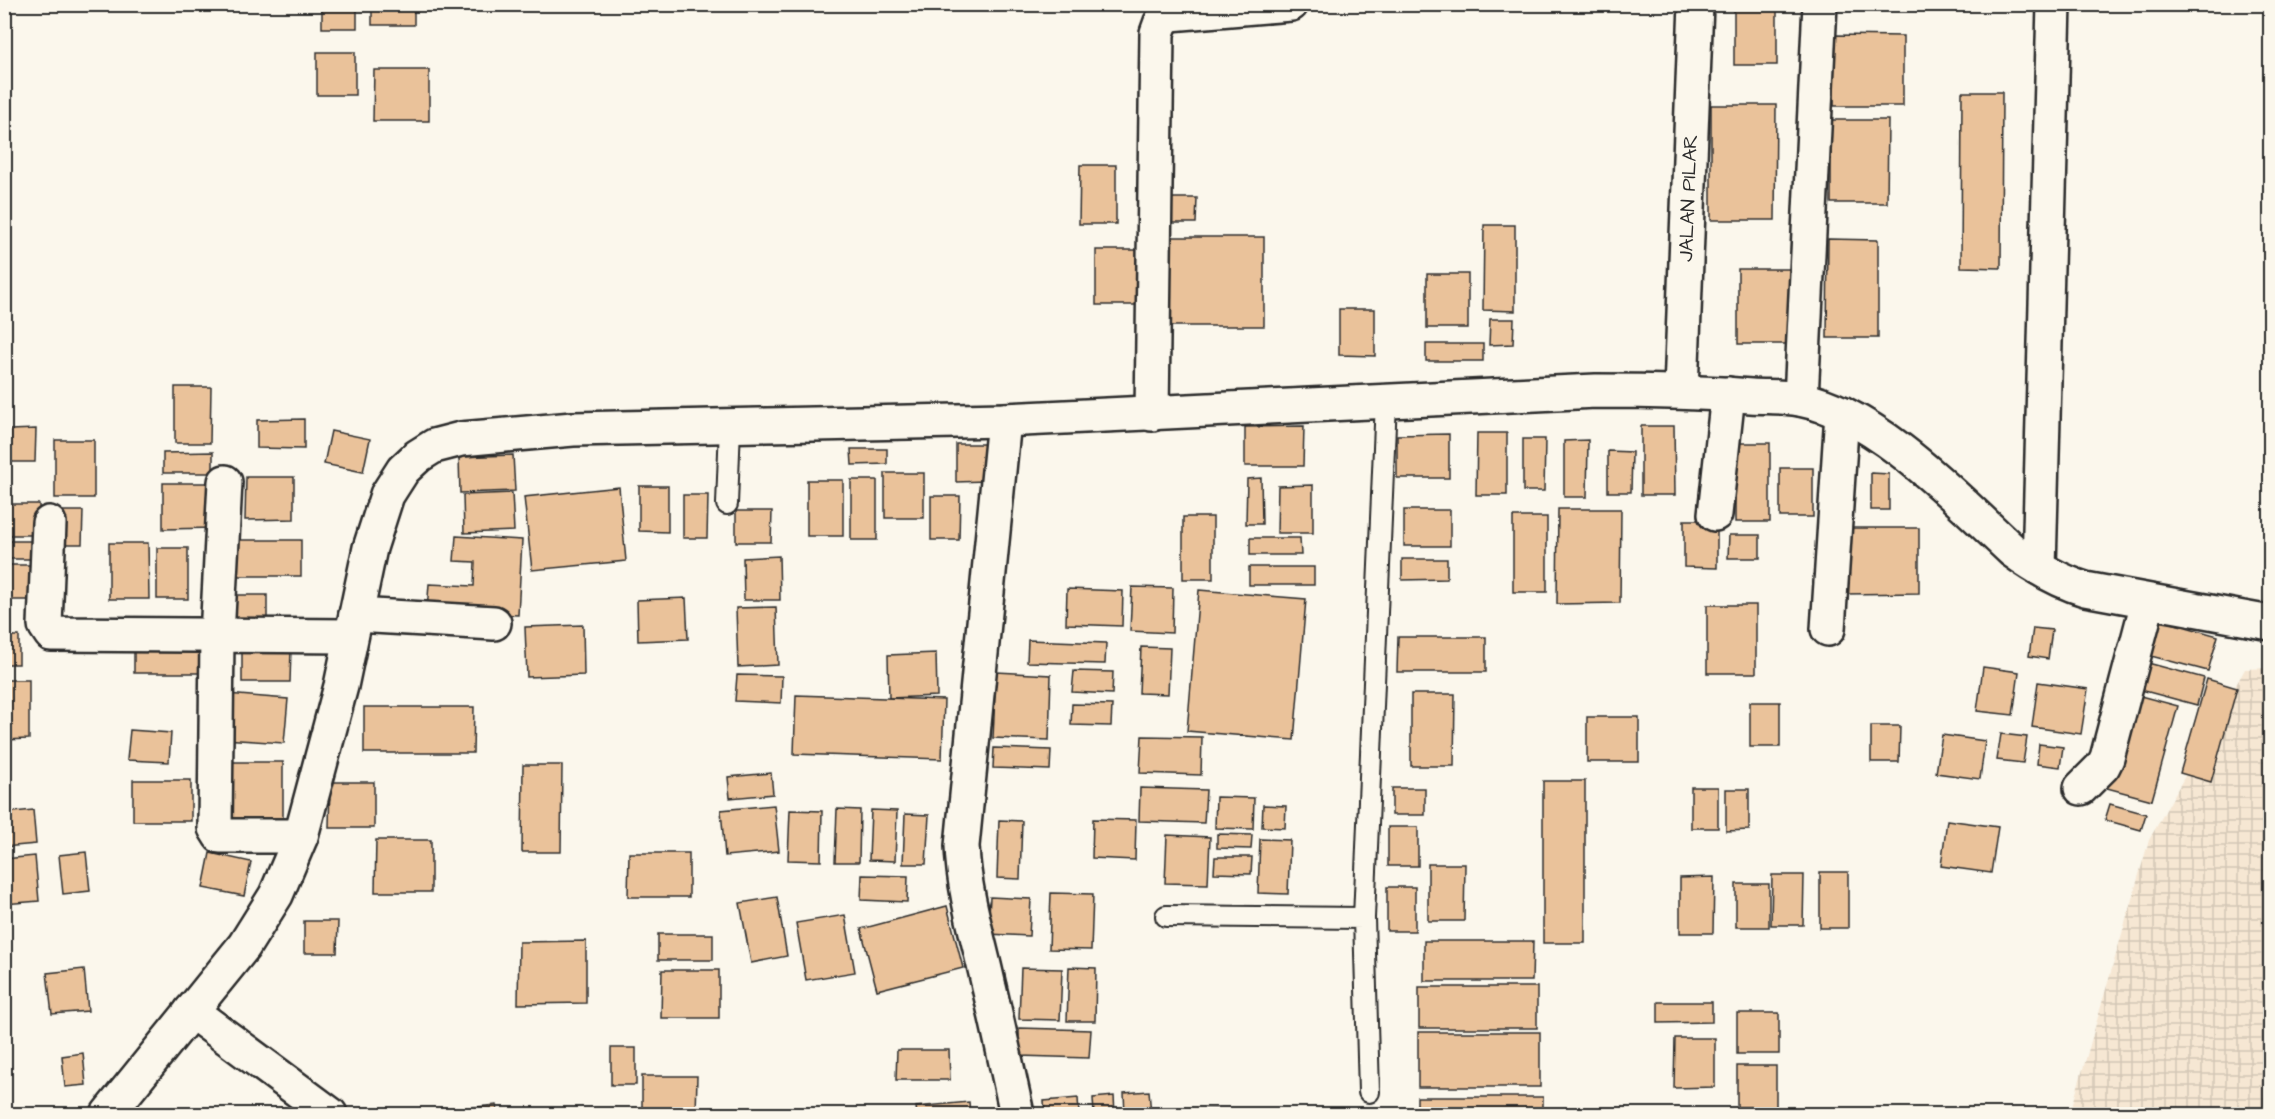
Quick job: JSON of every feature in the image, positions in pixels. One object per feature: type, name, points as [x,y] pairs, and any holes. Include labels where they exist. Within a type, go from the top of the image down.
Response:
[{"type":"street","points":[[1152,414],[1156,44],[1161,22],[1170,14],[1292,4]]},
{"type":"street","name":"JALAN PILAR","points":[[1681,390],[1696,4]]},
{"type":"street","points":[[1801,399],[1820,4]]},
{"type":"street","points":[[2039,568],[2054,4]]},
{"type":"street","points":[[108,1114],[244,946],[276,895],[301,836],[341,686],[370,548],[387,495],[403,470],[418,456],[434,446],[461,439],[573,429],[1004,420],[1596,392],[1681,390],[1801,399],[1842,413],[1895,447],[1917,463],[2013,551],[2072,585],[2148,602],[2271,623]]},
{"type":"street","points":[[1714,514],[1728,394]]},
{"type":"street","points":[[1828,629],[1842,413]]},
{"type":"street","points":[[1004,420],[962,846],[968,905],[989,986],[1017,1114]]},
{"type":"street","points":[[225,482],[217,636],[214,828],[220,836],[225,837],[301,836]]},
{"type":"street","points":[[49,523],[45,626],[49,633],[217,636],[353,626],[494,623]]},
{"type":"street","points":[[2081,788],[2103,766],[2107,758],[2148,602]]},
{"type":"street","points":[[191,1011],[330,1114]]},
{"type":"lane","points":[[1369,1092],[1364,918],[1386,401]]},
{"type":"lane","points":[[727,504],[730,426]]},
{"type":"lane","points":[[1166,916],[1364,918]]},
{"type":"shaded area","points":[[2270,668],[2270,1114],[2070,1114],[2149,840],[2245,669]]},
{"type":"building","points":[[322,4],[357,4],[357,28],[322,28]]},
{"type":"building","points":[[372,4],[414,4],[414,25],[372,25]]},
{"type":"building","points":[[1734,4],[1777,4],[1777,65],[1734,65]]},
{"type":"building","points":[[1834,35],[1903,36],[1903,106],[1834,106]]},
{"type":"building","points":[[317,52],[355,52],[355,95],[317,95]]},
{"type":"building","points":[[374,70],[429,70],[429,121],[373,121]]},
{"type":"building","points":[[1962,92],[2002,92],[2001,268],[1961,267]]},
{"type":"building","points":[[1711,105],[1776,105],[1775,220],[1711,220]]},
{"type":"building","points":[[1831,120],[1888,120],[1887,203],[1831,203]]},
{"type":"building","points":[[1080,165],[1116,165],[1116,224],[1079,224]]},
{"type":"building","points":[[1163,198],[1197,198],[1196,223],[1163,223]]},
{"type":"building","points":[[1484,225],[1515,225],[1515,311],[1483,310]]},
{"type":"building","points":[[1168,237],[1264,237],[1264,326],[1168,326]]},
{"type":"building","points":[[1828,239],[1878,240],[1878,338],[1827,338]]},
{"type":"building","points":[[1096,250],[1142,250],[1142,305],[1096,305]]},
{"type":"building","points":[[1738,269],[1791,269],[1791,344],[1738,344]]},
{"type":"building","points":[[1427,274],[1468,274],[1468,328],[1427,328]]},
{"type":"building","points":[[1339,309],[1375,309],[1375,356],[1339,355]]},
{"type":"building","points":[[1490,319],[1514,319],[1513,344],[1489,345]]},
{"type":"building","points":[[1426,344],[1483,344],[1483,361],[1426,361]]},
{"type":"building","points":[[175,387],[211,387],[210,443],[175,443]]},
{"type":"building","points":[[304,419],[304,449],[257,448],[257,420]]},
{"type":"building","points":[[1304,426],[1303,466],[1245,466],[1245,427]]},
{"type":"building","points":[[1641,426],[1674,426],[1675,495],[1641,495]]},
{"type":"building","points":[[36,429],[35,462],[10,462],[10,430]]},
{"type":"building","points":[[331,431],[370,439],[363,472],[324,464]]},
{"type":"building","points":[[1477,433],[1507,433],[1507,495],[1476,495]]},
{"type":"building","points":[[1449,434],[1449,478],[1397,478],[1397,435]]},
{"type":"building","points":[[1523,439],[1545,439],[1544,491],[1523,491]]},
{"type":"building","points":[[55,440],[94,440],[94,498],[55,498]]},
{"type":"building","points":[[1588,440],[1587,497],[1564,497],[1564,441]]},
{"type":"building","points":[[1735,443],[1770,443],[1770,522],[1735,522]]},
{"type":"building","points":[[956,444],[985,444],[985,481],[956,482]]},
{"type":"building","points":[[851,449],[887,449],[887,464],[852,465]]},
{"type":"building","points":[[1608,451],[1632,452],[1631,492],[1608,492]]},
{"type":"building","points":[[213,452],[213,473],[163,473],[163,453]]},
{"type":"building","points":[[513,455],[515,491],[460,493],[459,457]]},
{"type":"building","points":[[1780,468],[1813,468],[1813,517],[1780,517]]},
{"type":"building","points":[[885,473],[924,473],[924,518],[885,518]]},
{"type":"building","points":[[1871,473],[1889,474],[1889,510],[1871,510]]},
{"type":"building","points":[[246,477],[294,477],[294,519],[245,520]]},
{"type":"building","points":[[1261,478],[1262,524],[1246,524],[1247,479]]},
{"type":"building","points":[[807,480],[843,480],[843,536],[807,536]]},
{"type":"building","points":[[851,480],[877,480],[877,540],[851,540]]},
{"type":"building","points":[[163,483],[214,483],[214,528],[163,529]]},
{"type":"building","points":[[1313,485],[1313,533],[1277,533],[1278,486]]},
{"type":"building","points":[[639,486],[668,486],[668,532],[639,531]]},
{"type":"building","points":[[619,487],[626,561],[532,570],[524,497]]},
{"type":"building","points":[[512,493],[514,531],[464,533],[463,495]]},
{"type":"building","points":[[683,495],[708,495],[707,538],[683,538]]},
{"type":"building","points":[[931,496],[960,496],[959,540],[931,540]]},
{"type":"building","points":[[4,504],[39,504],[39,535],[4,535]]},
{"type":"building","points":[[1558,509],[1621,509],[1620,603],[1557,604]]},
{"type":"building","points":[[1404,510],[1450,510],[1450,546],[1404,546]]},
{"type":"building","points":[[53,511],[83,511],[82,544],[53,544]]},
{"type":"building","points":[[736,511],[772,511],[771,542],[736,542]]},
{"type":"building","points":[[1183,517],[1213,517],[1213,579],[1183,579]]},
{"type":"building","points":[[1513,517],[1547,517],[1547,592],[1513,592]]},
{"type":"building","points":[[1684,520],[1717,520],[1717,568],[1684,567]]},
{"type":"building","points":[[1845,528],[1919,528],[1919,593],[1845,594]]},
{"type":"building","points":[[1729,535],[1760,535],[1760,558],[1728,558]]},
{"type":"building","points":[[456,536],[522,540],[518,615],[427,611],[429,584],[474,586],[475,562],[454,561]]},
{"type":"building","points":[[1250,538],[1300,538],[1301,555],[1250,555]]},
{"type":"building","points":[[232,540],[301,540],[301,576],[232,576]]},
{"type":"building","points":[[4,541],[35,541],[35,559],[4,559]]},
{"type":"building","points":[[109,543],[148,543],[149,599],[109,599]]},
{"type":"building","points":[[157,548],[188,548],[188,599],[157,599]]},
{"type":"building","points":[[779,556],[780,600],[744,600],[743,558]]},
{"type":"building","points":[[1402,559],[1447,559],[1447,579],[1402,580]]},
{"type":"building","points":[[4,565],[45,565],[45,600],[4,600]]},
{"type":"building","points":[[1249,567],[1314,567],[1314,585],[1249,585]]},
{"type":"building","points":[[1132,587],[1173,588],[1172,633],[1130,631]]},
{"type":"building","points":[[1067,589],[1123,591],[1122,626],[1066,624]]},
{"type":"building","points":[[1199,590],[1306,599],[1294,740],[1187,731]]},
{"type":"building","points":[[223,595],[267,595],[267,633],[223,633]]},
{"type":"building","points":[[686,598],[688,639],[638,641],[637,600]]},
{"type":"building","points":[[1707,605],[1756,605],[1756,673],[1707,673]]},
{"type":"building","points":[[776,607],[778,665],[738,667],[736,608]]},
{"type":"building","points":[[2161,620],[2218,636],[2208,671],[2151,656]]},
{"type":"building","points":[[583,625],[584,675],[527,677],[525,627]]},
{"type":"building","points":[[2033,628],[2052,630],[2048,659],[2029,656]]},
{"type":"building","points":[[4,636],[19,636],[19,664],[4,664]]},
{"type":"building","points":[[1398,637],[1486,637],[1486,672],[1397,672]]},
{"type":"building","points":[[1028,640],[1106,643],[1105,664],[1027,662]]},
{"type":"building","points":[[134,647],[200,647],[200,673],[134,673]]},
{"type":"building","points":[[1141,647],[1170,648],[1168,694],[1139,693]]},
{"type":"building","points":[[242,649],[291,649],[290,682],[242,682]]},
{"type":"building","points":[[936,653],[937,696],[889,698],[888,655]]},
{"type":"building","points":[[2148,663],[2204,678],[2197,705],[2141,690]]},
{"type":"building","points":[[1983,667],[2019,672],[2013,715],[1977,711]]},
{"type":"building","points":[[1074,671],[1113,672],[1112,694],[1072,692]]},
{"type":"building","points":[[996,672],[1051,675],[1049,740],[993,738]]},
{"type":"building","points":[[737,675],[782,676],[781,703],[735,701]]},
{"type":"building","points":[[2207,679],[2237,688],[2211,782],[2180,773]]},
{"type":"building","points":[[4,680],[29,680],[29,739],[4,740]]},
{"type":"building","points":[[2038,682],[2088,689],[2081,734],[2032,727]]},
{"type":"building","points":[[227,694],[288,699],[284,743],[223,739]]},
{"type":"building","points":[[1411,694],[1455,694],[1454,766],[1411,766]]},
{"type":"building","points":[[2133,694],[2178,706],[2152,800],[2107,788]]},
{"type":"building","points":[[796,695],[944,700],[942,759],[794,754]]},
{"type":"building","points":[[1750,702],[1780,702],[1780,747],[1750,747]]},
{"type":"building","points":[[1072,704],[1112,705],[1111,726],[1071,725]]},
{"type":"building","points":[[364,707],[474,707],[473,753],[364,753]]},
{"type":"building","points":[[1587,717],[1639,717],[1639,762],[1587,762]]},
{"type":"building","points":[[1871,726],[1900,726],[1899,762],[1871,762]]},
{"type":"building","points":[[130,730],[171,733],[169,762],[127,760]]},
{"type":"building","points":[[2001,734],[2027,737],[2023,763],[1997,760]]},
{"type":"building","points":[[1942,735],[1985,741],[1980,779],[1936,773]]},
{"type":"building","points":[[1142,736],[1202,737],[1201,775],[1140,773]]},
{"type":"building","points":[[2039,744],[2063,747],[2060,767],[2037,764]]},
{"type":"building","points":[[994,748],[1051,750],[1050,770],[993,768]]},
{"type":"building","points":[[226,762],[283,762],[283,819],[225,820]]},
{"type":"building","points":[[523,765],[562,765],[561,852],[522,852]]},
{"type":"building","points":[[771,773],[773,794],[730,798],[728,777]]},
{"type":"building","points":[[133,780],[191,780],[191,821],[133,821]]},
{"type":"building","points":[[1543,781],[1585,781],[1585,943],[1543,943]]},
{"type":"building","points":[[330,782],[374,782],[374,828],[329,828]]},
{"type":"building","points":[[1691,787],[1718,787],[1718,828],[1691,828]]},
{"type":"building","points":[[1140,788],[1206,790],[1204,823],[1139,821]]},
{"type":"building","points":[[1392,788],[1425,788],[1425,815],[1392,815]]},
{"type":"building","points":[[1726,789],[1749,789],[1749,830],[1726,831]]},
{"type":"building","points":[[1216,797],[1254,798],[1253,829],[1215,828]]},
{"type":"building","points":[[2110,804],[2146,814],[2141,830],[2105,820]]},
{"type":"building","points":[[774,805],[779,851],[725,856],[721,810]]},
{"type":"building","points":[[1263,805],[1286,806],[1285,828],[1262,827]]},
{"type":"building","points":[[837,809],[860,810],[859,862],[835,862]]},
{"type":"building","points":[[33,810],[36,844],[4,847],[4,813]]},
{"type":"building","points":[[790,810],[822,811],[821,861],[788,860]]},
{"type":"building","points":[[871,810],[897,811],[895,861],[869,860]]},
{"type":"building","points":[[905,814],[929,815],[926,864],[903,864]]},
{"type":"building","points":[[1093,819],[1136,820],[1135,860],[1092,858]]},
{"type":"building","points":[[999,820],[1022,821],[1020,879],[997,878]]},
{"type":"building","points":[[1947,820],[1998,827],[1991,873],[1941,866]]},
{"type":"building","points":[[1388,827],[1418,827],[1418,866],[1388,866]]},
{"type":"building","points":[[1217,834],[1252,835],[1251,849],[1217,848]]},
{"type":"building","points":[[1167,835],[1210,837],[1208,884],[1165,883]]},
{"type":"building","points":[[1260,839],[1290,840],[1288,894],[1258,893]]},
{"type":"building","points":[[376,840],[431,840],[431,892],[375,892]]},
{"type":"building","points":[[86,852],[90,891],[63,894],[59,855]]},
{"type":"building","points":[[210,853],[251,862],[244,896],[203,888]]},
{"type":"building","points":[[629,853],[689,853],[689,897],[628,897]]},
{"type":"building","points":[[35,856],[39,901],[4,904],[4,859]]},
{"type":"building","points":[[1215,857],[1252,857],[1251,874],[1214,873]]},
{"type":"building","points":[[1428,864],[1465,864],[1464,921],[1428,921]]},
{"type":"building","points":[[1820,872],[1848,872],[1848,928],[1820,928]]},
{"type":"building","points":[[862,875],[908,876],[907,902],[861,900]]},
{"type":"building","points":[[1772,875],[1804,875],[1803,925],[1771,925]]},
{"type":"building","points":[[1714,877],[1713,933],[1680,933],[1680,878]]},
{"type":"building","points":[[1736,884],[1769,884],[1769,927],[1736,927]]},
{"type":"building","points":[[1387,887],[1415,887],[1415,931],[1387,931]]},
{"type":"building","points":[[1051,893],[1093,894],[1091,950],[1049,949]]},
{"type":"building","points":[[777,897],[787,956],[751,963],[740,903]]},
{"type":"building","points":[[990,897],[1031,899],[1029,936],[988,934]]},
{"type":"building","points":[[947,906],[963,968],[877,990],[861,929]]},
{"type":"building","points":[[845,915],[855,972],[806,980],[796,923]]},
{"type":"building","points":[[304,921],[338,921],[337,953],[304,953]]},
{"type":"building","points":[[658,934],[713,934],[713,960],[658,960]]},
{"type":"building","points":[[586,941],[586,1003],[518,1004],[519,942]]},
{"type":"building","points":[[1424,941],[1533,941],[1532,981],[1424,981]]},
{"type":"building","points":[[1069,967],[1096,968],[1095,1021],[1067,1021]]},
{"type":"building","points":[[1021,968],[1062,969],[1060,1020],[1019,1019]]},
{"type":"building","points":[[84,969],[88,1011],[52,1014],[47,973]]},
{"type":"building","points":[[662,970],[719,970],[719,1018],[661,1018]]},
{"type":"building","points":[[1419,987],[1537,987],[1537,1028],[1419,1028]]},
{"type":"building","points":[[1658,1002],[1712,1002],[1712,1022],[1658,1023]]},
{"type":"building","points":[[1737,1013],[1779,1013],[1779,1054],[1737,1054]]},
{"type":"building","points":[[1019,1028],[1091,1030],[1089,1058],[1019,1056]]},
{"type":"building","points":[[1418,1032],[1540,1032],[1540,1087],[1418,1087]]},
{"type":"building","points":[[1675,1038],[1715,1038],[1715,1087],[1674,1088]]},
{"type":"building","points":[[611,1048],[636,1048],[636,1085],[611,1085]]},
{"type":"building","points":[[897,1050],[949,1050],[950,1080],[896,1080]]},
{"type":"building","points":[[83,1053],[86,1085],[65,1087],[62,1056]]},
{"type":"building","points":[[1737,1066],[1776,1066],[1776,1107],[1737,1107]]},
{"type":"building","points":[[642,1076],[697,1076],[696,1114],[642,1114]]},
{"type":"building","points":[[1149,1091],[1151,1114],[1125,1114],[1124,1093]]},
{"type":"building","points":[[1114,1096],[1115,1114],[1094,1114],[1093,1098]]},
{"type":"building","points":[[1417,1097],[1543,1097],[1543,1114],[1417,1114]]},
{"type":"building","points":[[1078,1098],[1079,1114],[1045,1114],[1044,1101]]},
{"type":"building","points":[[969,1102],[970,1114],[917,1114],[916,1107]]},
{"type":"building","points":[[497,1105],[498,1114],[447,1114],[446,1110]]},
{"type":"building","points":[[1266,1109],[1266,1114],[1177,1114],[1177,1110]]}]
